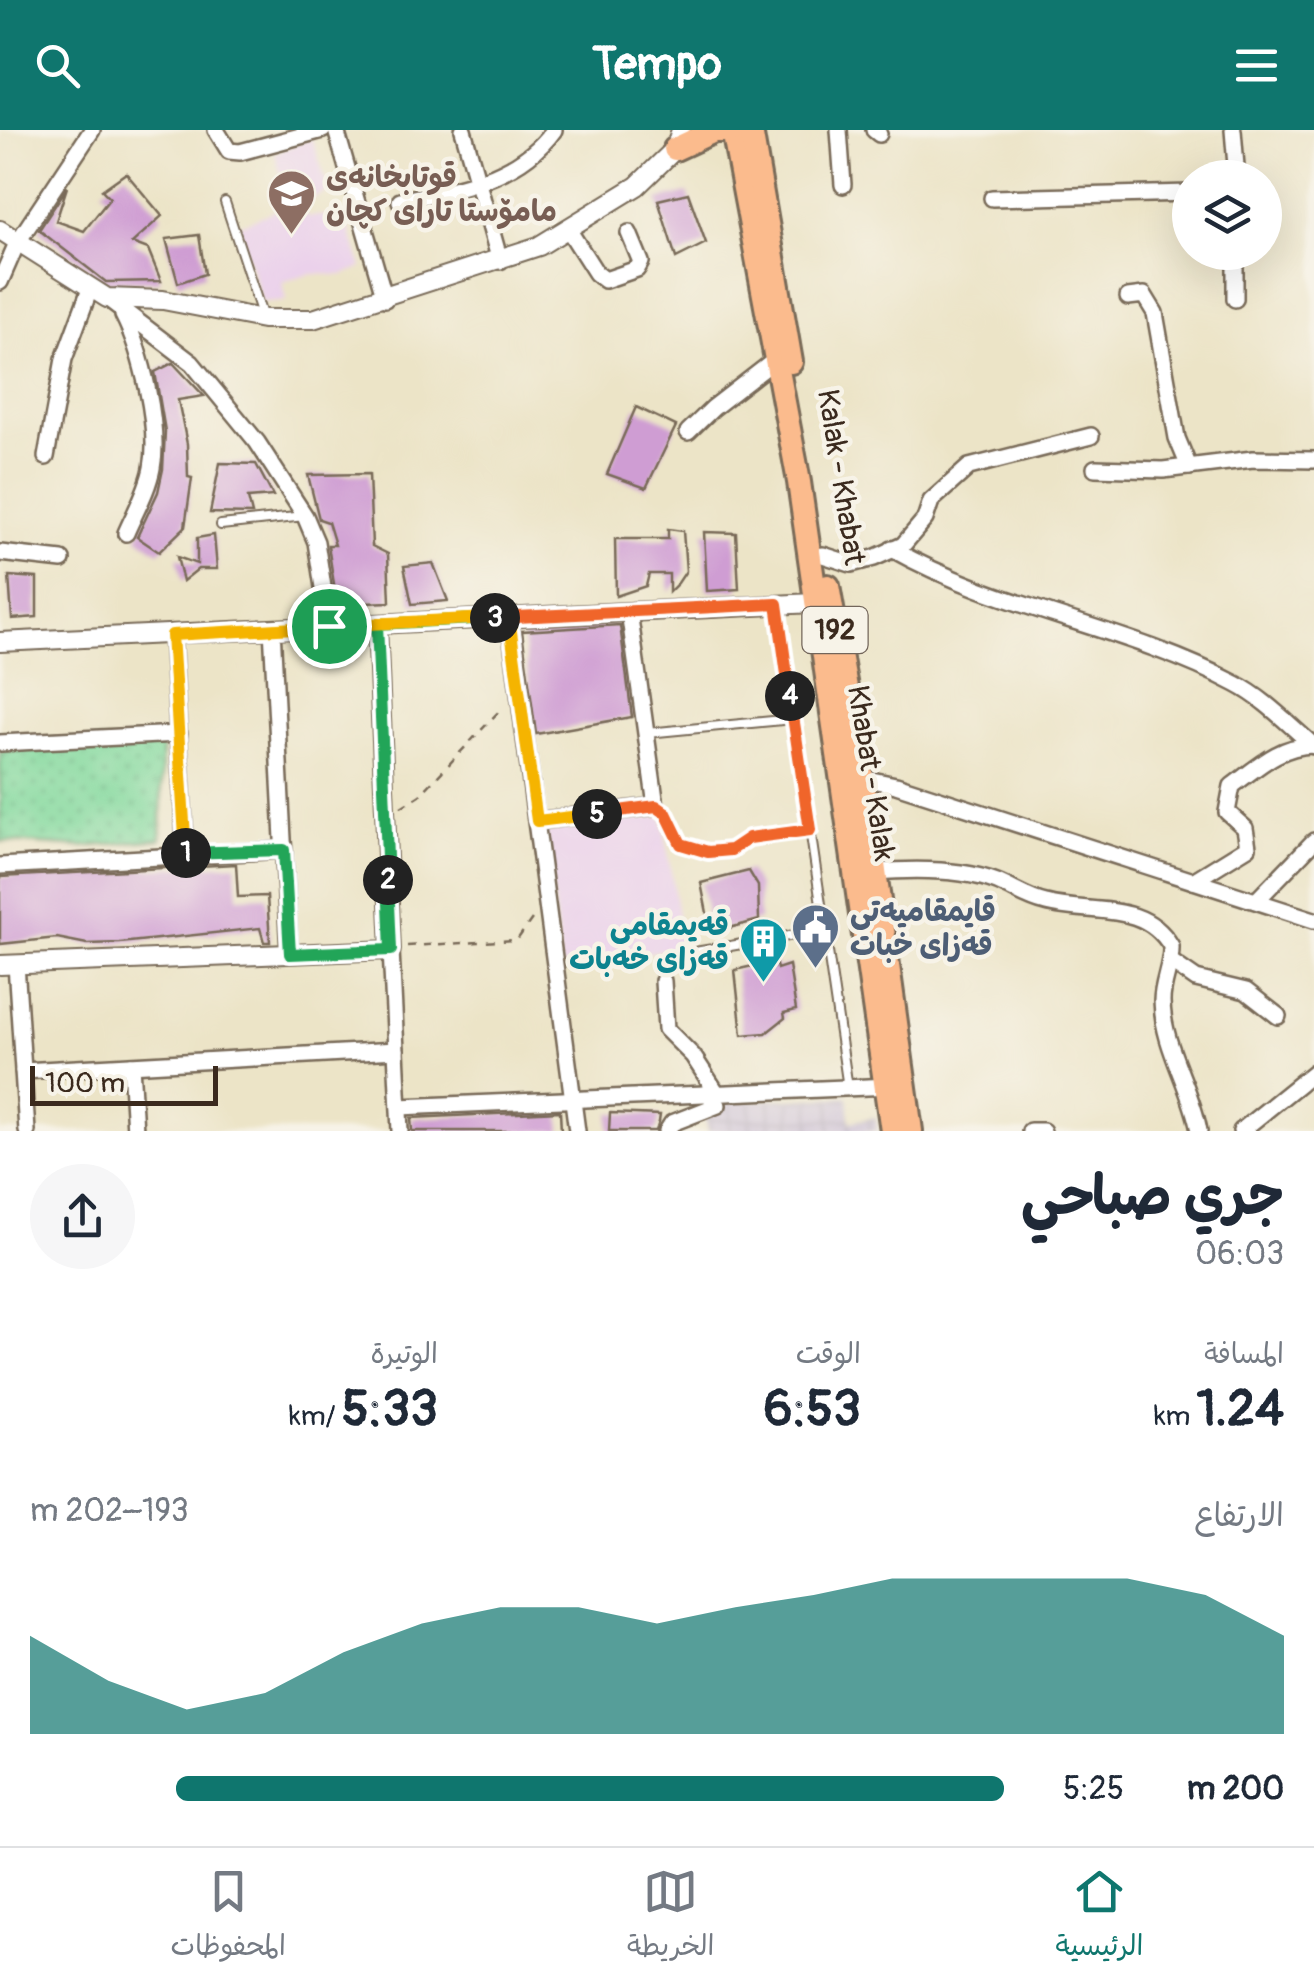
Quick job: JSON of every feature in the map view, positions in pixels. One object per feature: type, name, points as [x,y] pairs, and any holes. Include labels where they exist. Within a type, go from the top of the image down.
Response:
[{"type":"main road","name":"Kalak - Khabat","points":[[751,130],[862,778],[895,1086],[911,1131]]},
{"type":"main road","points":[[678,139],[733,131]]},
{"type":"main road","name":"Khabat - Kalak","points":[[733,131],[799,482],[815,602],[895,1086],[892,1131]]},
{"type":"street","points":[[0,282],[18,242],[92,130]]},
{"type":"street","points":[[216,130],[230,151],[240,152],[323,130]]},
{"type":"street","points":[[336,130],[385,299]]},
{"type":"street","points":[[463,130],[500,261]]},
{"type":"street","points":[[400,201],[478,183],[520,164],[554,130]]},
{"type":"street","points":[[839,130],[843,185]]},
{"type":"street","points":[[1234,130],[1236,160]]},
{"type":"street","points":[[99,294],[140,297],[263,319],[313,319],[385,299],[540,246],[637,186],[678,139]]},
{"type":"street","points":[[992,198],[1172,193]]},
{"type":"street","points":[[568,228],[596,273],[606,280],[636,270],[640,262],[629,233]]},
{"type":"street","points":[[0,230],[99,294],[207,378],[305,516],[322,562],[329,626]]},
{"type":"street","points":[[1235,270],[1236,299]]},
{"type":"street","points":[[46,457],[64,359],[99,294]]},
{"type":"street","points":[[1128,297],[1144,295],[1155,313],[1177,438],[1189,467]]},
{"type":"street","points":[[122,312],[138,351],[154,444],[151,474],[126,533]]},
{"type":"street","points":[[688,432],[775,360]]},
{"type":"street","points":[[823,554],[851,564],[892,549],[914,534],[946,483],[968,467],[1091,436]]},
{"type":"street","points":[[1095,468],[1189,467],[1254,459],[1314,460]]},
{"type":"street","points":[[892,549],[959,584],[1102,627],[1238,684],[1314,746]]},
{"type":"street","points":[[0,553],[62,560]]},
{"type":"street","points":[[0,642],[815,602]]},
{"type":"street","points":[[537,821],[656,806],[628,610]]},
{"type":"street","points":[[509,617],[576,1097],[577,1131]]},
{"type":"street","points":[[377,624],[400,1131]]},
{"type":"street","points":[[272,628],[290,954]]},
{"type":"street","points":[[172,635],[186,855]]},
{"type":"street","points":[[0,742],[178,734]]},
{"type":"street","points":[[1193,881],[1248,847],[1245,828],[1227,812],[1232,786],[1274,754],[1292,746],[1314,746]]},
{"type":"street","points":[[862,778],[1314,920]]},
{"type":"street","points":[[1257,900],[1314,841]]},
{"type":"street","points":[[0,866],[284,850]]},
{"type":"street","points":[[875,872],[966,875],[995,881],[1042,902],[1145,918],[1160,928],[1171,946],[1162,999],[1168,1039],[1187,1083],[1200,1131]]},
{"type":"street","points":[[27,1131],[8,965],[391,950]]},
{"type":"street","points":[[1170,962],[1196,979],[1246,991],[1278,1016]]},
{"type":"street","points":[[662,982],[666,1029],[693,1056],[718,1105],[672,1123],[667,1131]]},
{"type":"street","points":[[23,1070],[396,1050]]},
{"type":"street","points":[[130,1065],[134,1131]]},
{"type":"street","points":[[1241,1131],[1314,1072]]},
{"type":"street","points":[[399,1107],[895,1086]]},
{"type":"street","points":[[1030,1131],[1043,1131]]},
{"type":"lane","points":[[225,202],[263,319]]},
{"type":"lane","points":[[222,525],[305,516]]},
{"type":"lane","points":[[777,604],[848,1088]]},
{"type":"lane","points":[[647,733],[794,720]]},
{"type":"lane","points":[[656,806],[666,813],[681,844],[708,852],[731,850],[749,838],[810,830]]},
{"type":"lane","points":[[689,953],[824,930]]},
{"type":"path","points":[[385,809],[407,807],[503,707]]},
{"type":"path","points":[[391,950],[518,940],[534,916]]},
{"type":"shaded area","points":[[312,138],[329,191],[302,203],[307,217],[344,214],[362,267],[343,275],[311,274],[282,282],[286,301],[262,302],[238,226],[288,205],[275,153]]},
{"type":"shaded area","points":[[662,816],[683,947],[561,966],[546,830]]},
{"type":"shaded area","points":[[848,1097],[850,1122],[876,1117],[878,1131],[708,1131],[701,1102]]},
{"type":"green space","points":[[99,741],[162,746],[161,839],[81,847],[0,841],[0,751]]},
{"type":"building","points":[[126,173],[162,216],[132,243],[148,249],[161,281],[106,282],[39,230],[67,187],[56,221],[84,231],[110,198],[102,190]]},
{"type":"building","points":[[688,193],[706,243],[676,258],[658,200]]},
{"type":"building","points":[[199,235],[205,274],[178,283],[166,239]]},
{"type":"building","points":[[173,363],[204,396],[178,400],[187,444],[188,477],[192,478],[185,527],[159,552],[137,537],[158,492],[163,469],[165,431],[155,372]]},
{"type":"building","points":[[636,407],[676,426],[646,488],[607,474]]},
{"type":"building","points":[[220,463],[256,464],[273,496],[248,498],[252,514],[210,513]]},
{"type":"building","points":[[369,474],[372,546],[388,554],[390,602],[337,604],[328,545],[335,545],[328,522],[319,519],[308,475]]},
{"type":"building","points":[[668,529],[683,531],[686,571],[678,583],[669,592],[669,574],[649,574],[646,586],[616,596],[615,539],[668,539]]},
{"type":"building","points":[[704,532],[736,533],[739,589],[707,591]]},
{"type":"building","points":[[214,535],[217,569],[198,569],[183,581],[177,557],[197,564],[197,538]]},
{"type":"building","points":[[433,563],[448,601],[412,604],[404,566]]},
{"type":"building","points":[[9,576],[37,578],[37,617],[12,619]]},
{"type":"building","points":[[620,625],[632,717],[536,734],[522,631]]},
{"type":"building","points":[[236,864],[238,897],[267,896],[270,942],[264,942],[260,928],[120,943],[87,944],[57,938],[0,944],[0,877]]},
{"type":"building","points":[[749,871],[758,886],[759,920],[711,933],[701,883]]},
{"type":"building","name":"قەیمقامی قەزای خەبات","points":[[775,961],[777,969],[789,965],[796,1010],[784,1013],[785,1018],[766,1033],[742,1035],[735,970]]},
{"type":"building","points":[[560,1111],[561,1131],[412,1131],[411,1118]]},
{"type":"building","points":[[610,1113],[660,1115],[656,1131],[609,1131]]},
{"type":"place","name":"قوتابخانەی مامۆستا تارای کچان","points":[[291,236]]},
{"type":"place","name":"قایمقامیەتى قەزای خبات","points":[[815,970]]},
{"type":"place","name":"قەیمقامی قەزای خەبات","points":[[764,984]]},
{"type":"route","points":[[329,626],[172,635],[186,855],[284,850],[290,954],[391,950],[377,624],[509,617],[628,610],[777,604],[810,830],[749,838],[731,850],[708,852],[681,844],[666,813],[656,806],[537,821],[509,617],[329,626]]}]
